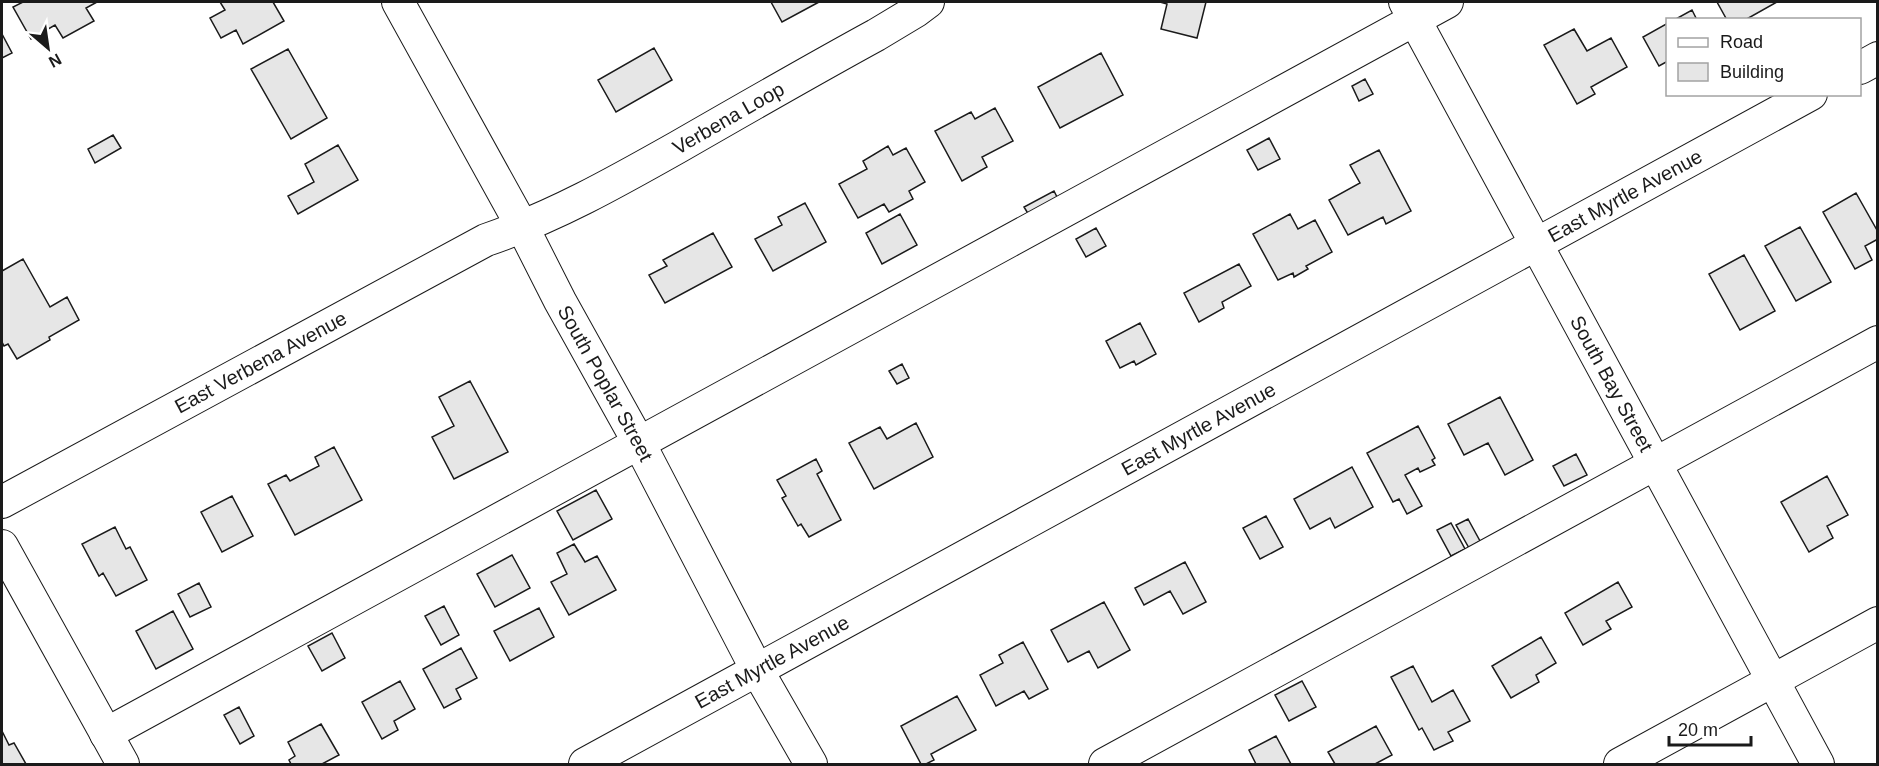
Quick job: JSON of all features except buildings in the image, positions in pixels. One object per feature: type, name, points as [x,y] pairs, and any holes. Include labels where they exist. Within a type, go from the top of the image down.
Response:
[{"type":"street","name":"South Poplar Street","points":[[398,2],[523,228],[560,301],[639,443],[757,670],[811,765]]},
{"type":"street","name":"Verbena Loop","points":[[523,228],[565,210],[619,180],[896,23],[928,2]]},
{"type":"street","points":[[106,734],[639,443],[1410,10],[1447,2]]},
{"type":"street","name":"South Bay Street","points":[[1410,10],[1818,765]]},
{"type":"street","points":[[1861,67],[1878,58]]},
{"type":"street","name":"East Myrtle Avenue","points":[[585,765],[1807,96]]},
{"type":"street","name":"East Verbena Avenue","points":[[2,502],[486,240],[523,228]]},
{"type":"street","points":[[1106,765],[1878,342]]},
{"type":"street","points":[[2,546],[10,580],[123,765]]},
{"type":"street","points":[[1620,765],[1878,623]]}]
